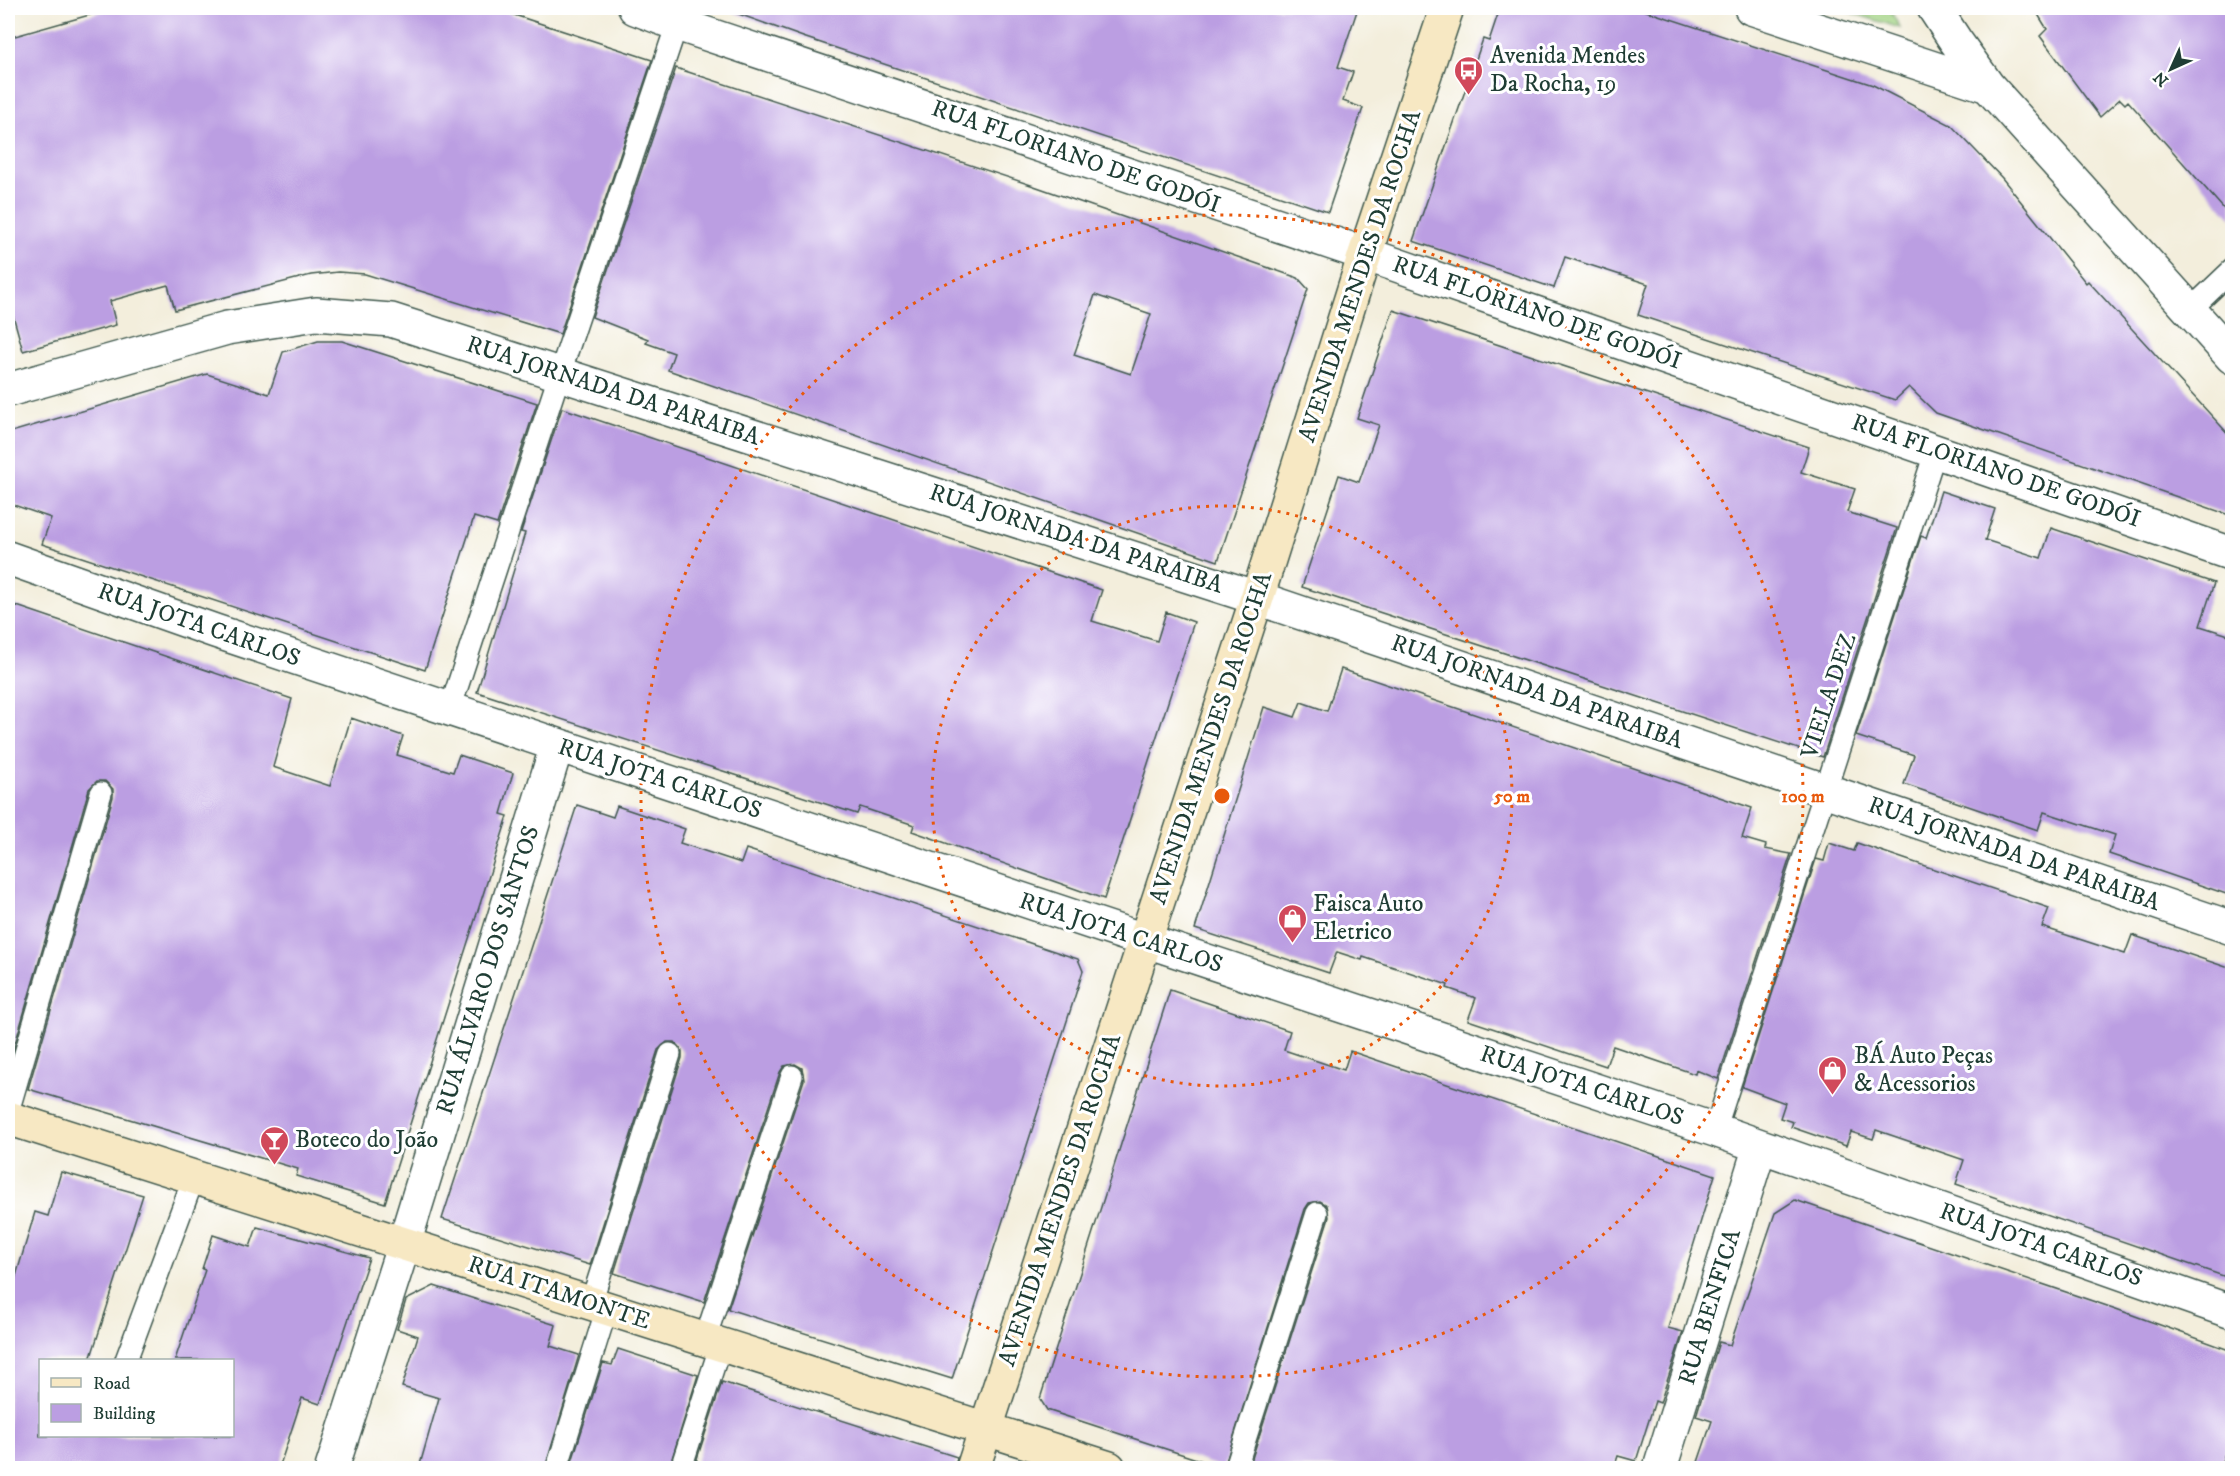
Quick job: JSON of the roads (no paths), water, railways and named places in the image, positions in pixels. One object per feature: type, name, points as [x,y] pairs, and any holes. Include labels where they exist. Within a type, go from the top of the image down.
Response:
[{"type":"street","name":"RUA FLORIANO DE GODÓI","points":[[635,8],[1365,254],[2232,554]]},
{"type":"street","name":"AVENIDA MENDES DA ROCHA","points":[[973,1468],[1257,598],[1365,254],[1447,8]]},
{"type":"street","points":[[1750,8],[1988,86]]},
{"type":"street","points":[[1934,8],[1988,86],[2232,357]]},
{"type":"street","name":"RUA JORNADA DA PARAIBA","points":[[8,390],[227,328],[316,314],[391,320],[1257,598],[2232,928]]},
{"type":"street","name":"RUA JOTA CARLOS","points":[[8,558],[122,600],[1715,1130],[2232,1312]]},
{"type":"street","name":"RUA ÁLVARO DOS SANTOS","points":[[332,1468],[404,1244],[557,745]]},
{"type":"street","name":"RUA ITAMONTE","points":[[8,1118],[1109,1468]]},
{"type":"street","name":"RUA BENFICA","points":[[1660,1468],[1760,1146]]},
{"type":"lane","points":[[450,709],[677,24]]},
{"type":"lane","points":[[2190,310],[2232,270]]},
{"type":"lane","name":"VIELA DEZ","points":[[1715,1130],[1936,450]]},
{"type":"lane","points":[[8,1112],[101,793]]},
{"type":"lane","points":[[557,1468],[599,1305],[670,1054]]},
{"type":"lane","points":[[681,1468],[713,1342],[792,1076]]},
{"type":"lane","points":[[126,1359],[194,1177]]},
{"type":"lane","points":[[1236,1468],[1317,1213]]},
{"type":"place","name":"Avenida Mendes Da Rocha, 19","points":[[1469,96]]},
{"type":"place","name":"Faisca Auto Eletrico","points":[[1292,944]]},
{"type":"place","name":"BÁ Auto Peças & Acessorios","points":[[1833,1096]]},
{"type":"place","name":"Boteco do João","points":[[274,1166]]}]
